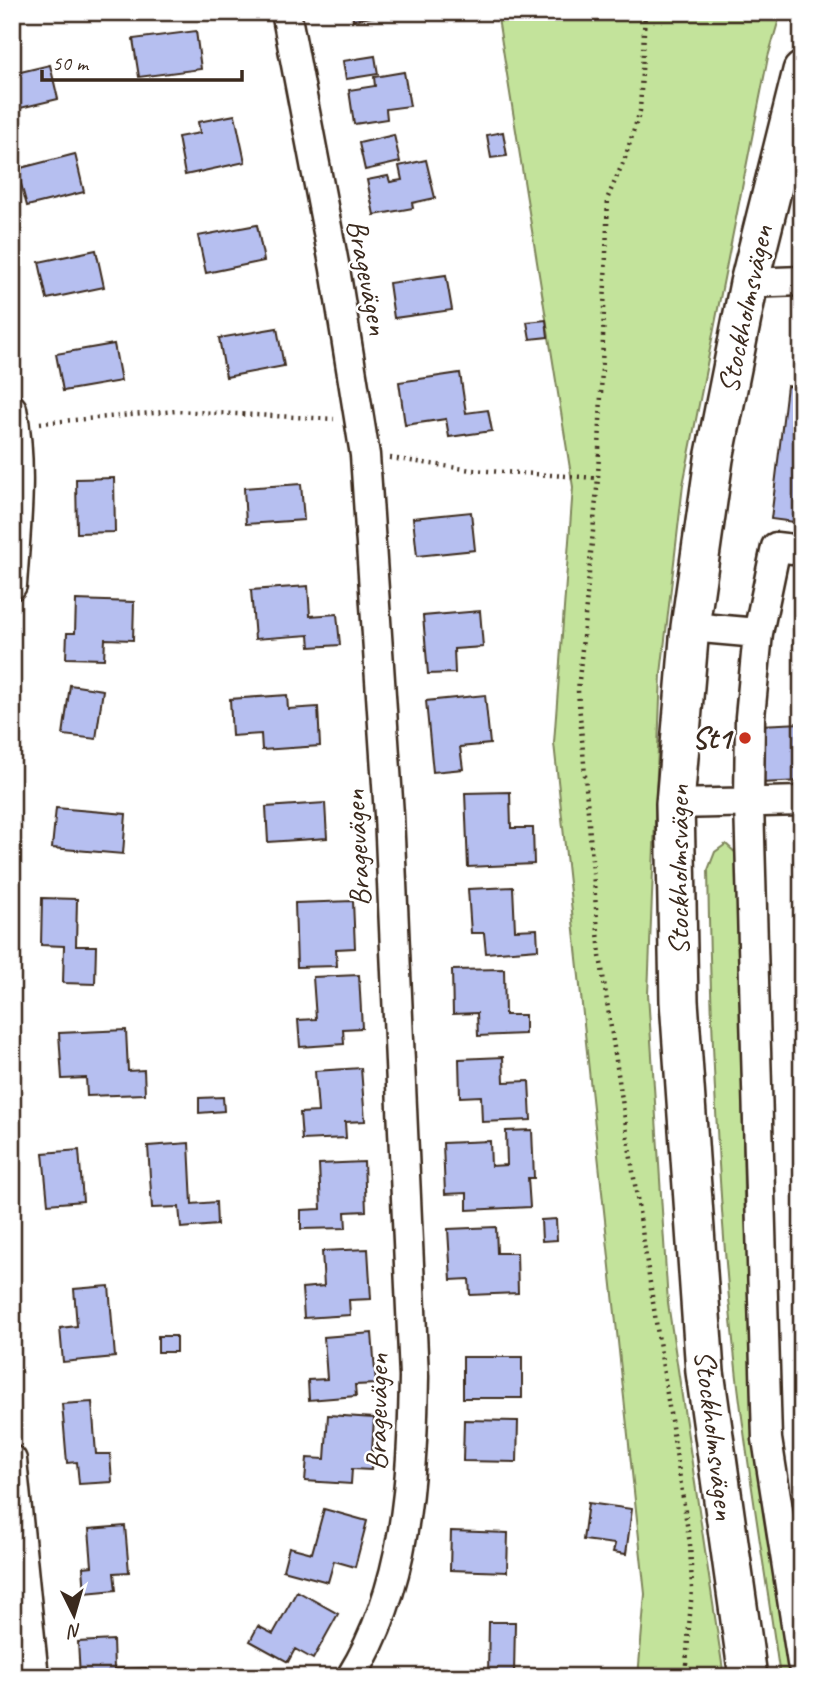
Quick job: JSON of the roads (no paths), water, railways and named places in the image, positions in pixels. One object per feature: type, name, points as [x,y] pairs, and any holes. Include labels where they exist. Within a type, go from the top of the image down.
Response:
[{"type":"main road","name":"Stockholmsvägen","points":[[748,1677],[705,1373],[679,1001],[675,804],[690,627],[713,460],[749,283],[802,71]]},
{"type":"street","name":"Bragevägen","points":[[286,12],[365,455],[389,815],[414,1377],[412,1461],[404,1533],[377,1626],[351,1677]]},
{"type":"street","points":[[749,283],[802,281]]},
{"type":"street","points":[[12,585],[17,515],[14,418]]},
{"type":"street","name":"Stockholmsvägen","points":[[802,550],[776,547],[758,633],[750,716],[748,803],[767,1438],[802,1662]]},
{"type":"street","points":[[690,627],[758,633]]},
{"type":"street","points":[[675,804],[802,802]]},
{"type":"street","points":[[12,1460],[34,1677]]},
{"type":"place","name":"St1","points":[[745,738]]}]
